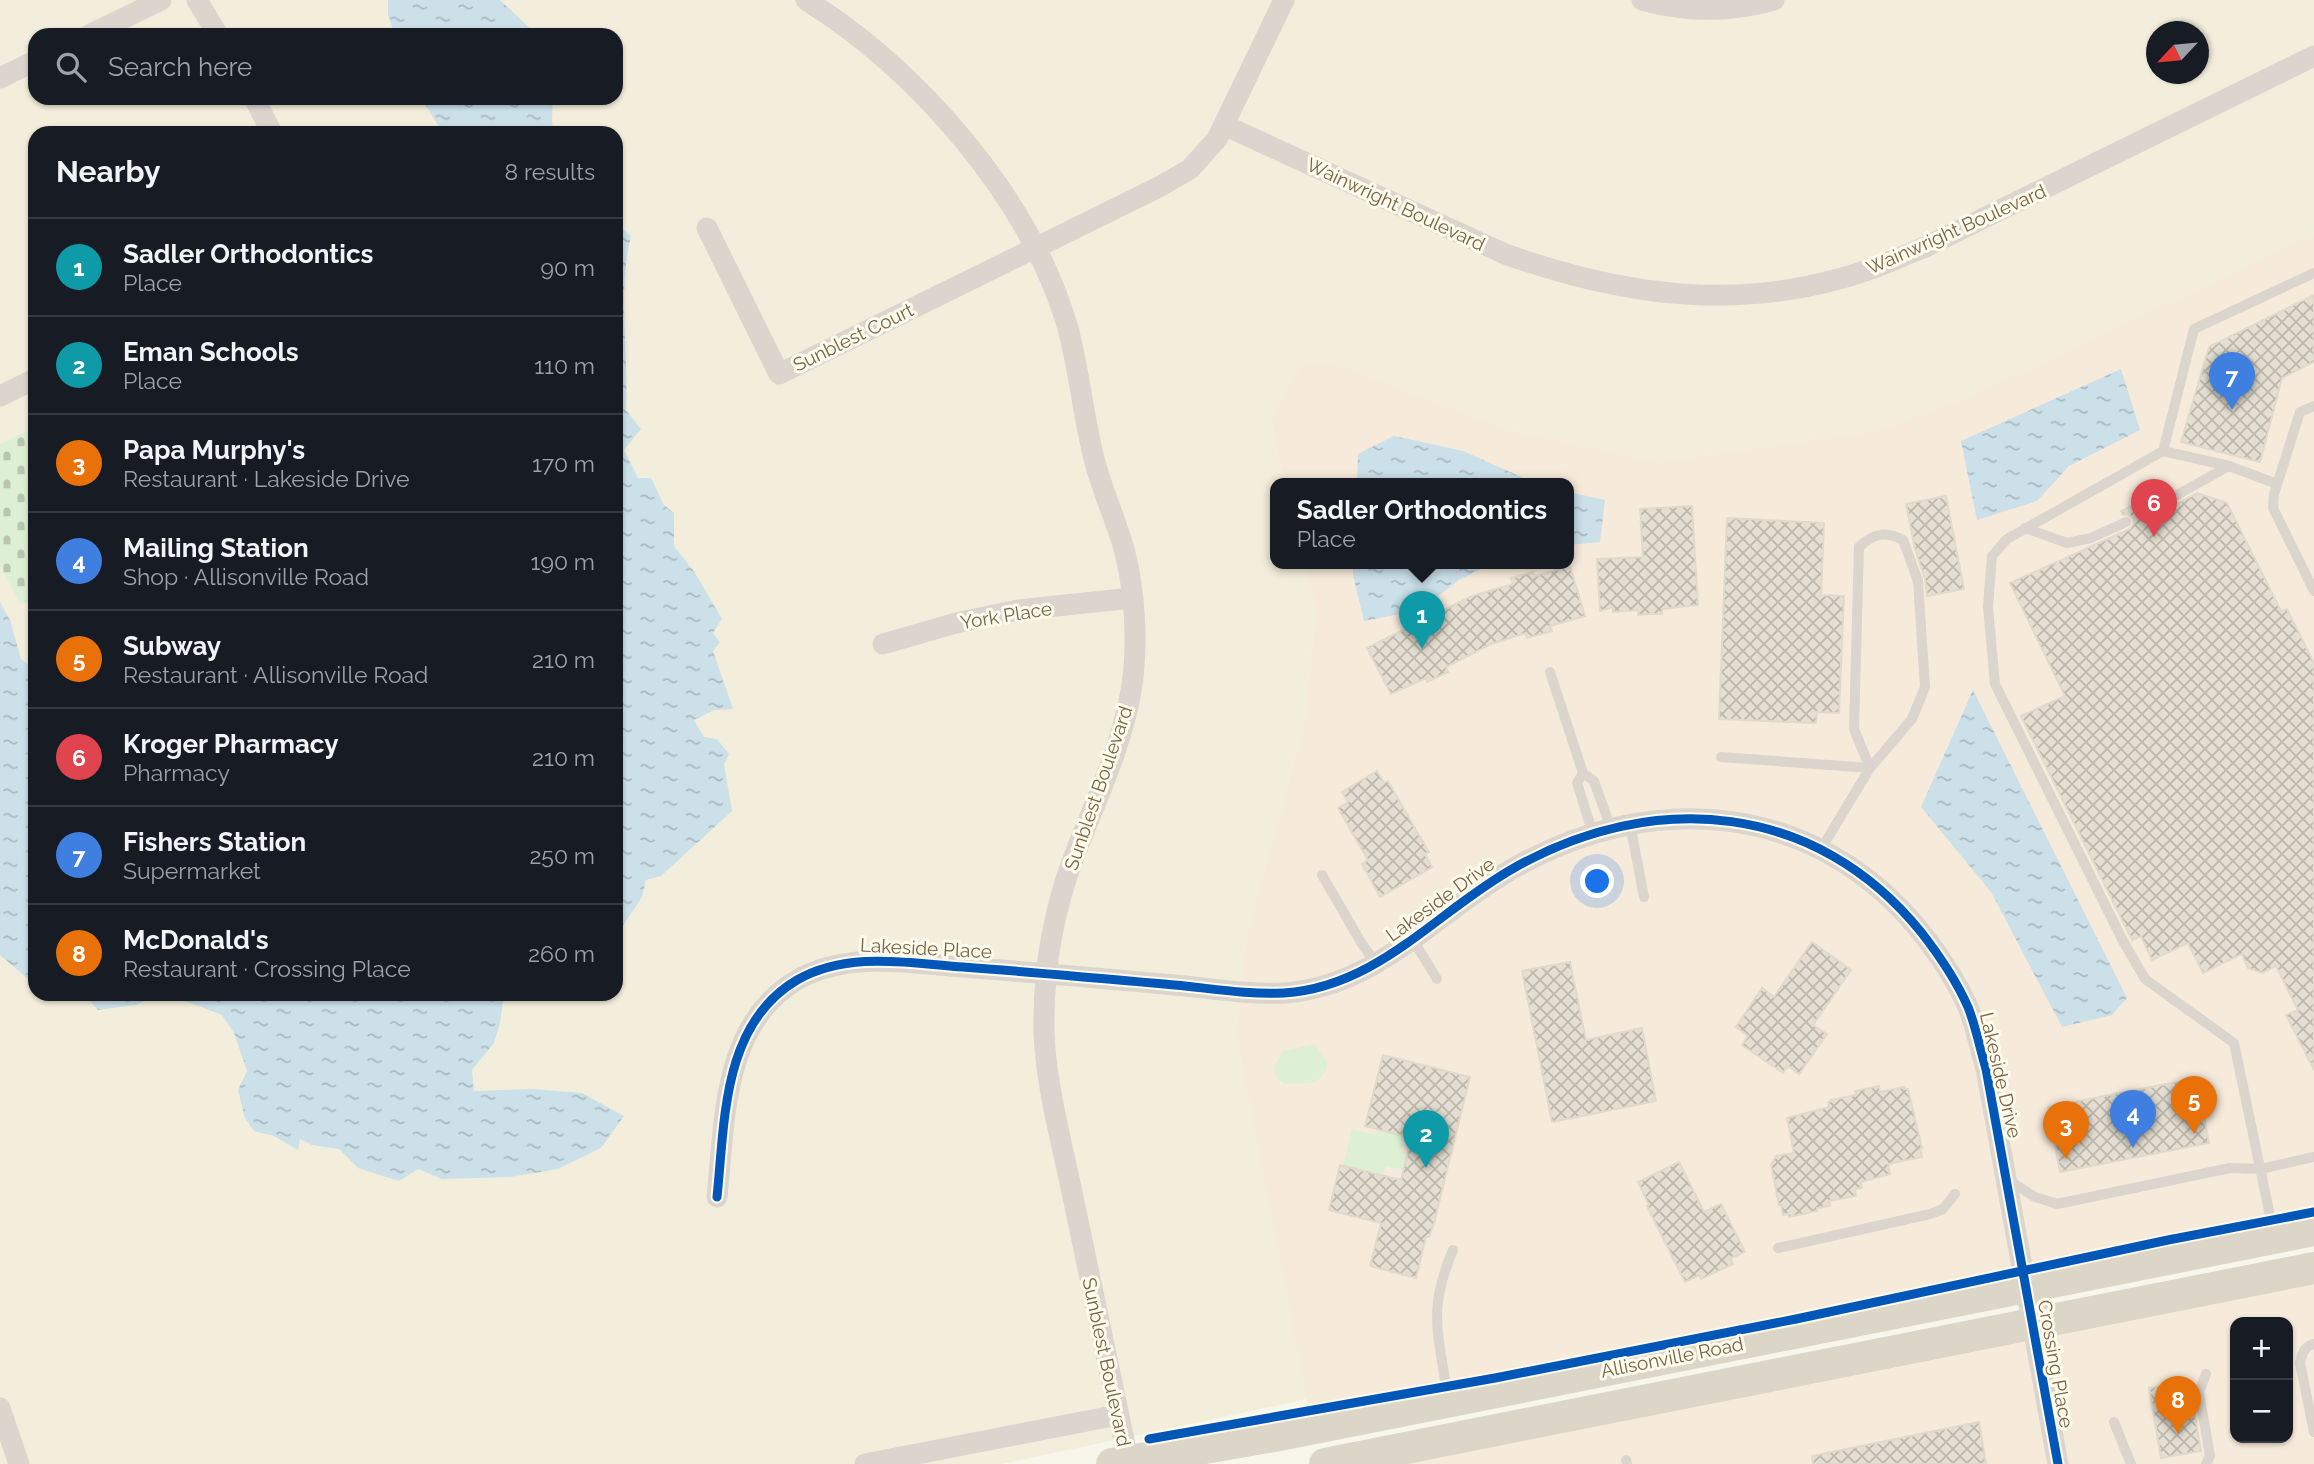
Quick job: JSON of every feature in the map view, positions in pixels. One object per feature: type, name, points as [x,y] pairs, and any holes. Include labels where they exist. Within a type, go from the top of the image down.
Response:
[{"type":"main road","name":"Allisonville Road","points":[[1123,1463],[1287,1433],[2024,1279],[2314,1230]]},
{"type":"main road","name":"Allisonville Road","points":[[1325,1464],[2314,1268]]},
{"type":"street","points":[[103,28],[161,0]]},
{"type":"street","points":[[197,0],[214,28]]},
{"type":"street","name":"Sunblest Boulevard","points":[[806,0],[861,37],[919,89],[988,173],[1036,247],[1066,324],[1092,447],[1124,552],[1132,598],[1134,659],[1129,702],[1116,747],[1071,864],[1060,902],[1046,973],[1044,1032],[1053,1101],[1118,1415],[1123,1463]]},
{"type":"street","points":[[1036,247],[1180,176],[1199,161],[1226,126],[1284,0]]},
{"type":"street","points":[[1642,0],[1672,8],[1694,10],[1741,8],[1774,0]]},
{"type":"street","name":"Wainwright Boulevard","points":[[1226,126],[1505,254],[1548,270],[1608,285],[1664,294],[1740,295],[1820,284],[1887,263],[2314,56]]},
{"type":"street","points":[[0,78],[28,64]]},
{"type":"street","points":[[258,105],[268,126]]},
{"type":"street","name":"Sunblest Court","points":[[707,228],[779,374],[1036,247]]},
{"type":"street","points":[[0,396],[28,382]]},
{"type":"street","name":"York Place","points":[[883,644],[956,622],[1018,610],[1132,598]]},
{"type":"street","name":"Lakeside Drive","points":[[1046,973],[1249,993],[1287,993],[1326,986],[1377,965],[1461,902],[1507,872],[1545,852],[1611,829],[1678,818],[1732,821],[1770,829],[1821,849],[1863,874],[1899,905],[1939,955],[1968,1008],[1986,1069],[2024,1279]]},
{"type":"street","name":"Lakeside Place","points":[[717,1197],[730,1084],[737,1058],[747,1033],[762,1010],[794,982],[830,967],[873,960],[1046,973]]},
{"type":"street","name":"Crossing Place","points":[[2024,1279],[2057,1464]]},
{"type":"street","points":[[0,1408],[19,1464]]},
{"type":"street","points":[[865,1464],[1118,1415]]},
{"type":"lane","points":[[2164,452],[2194,330],[2314,273]]},
{"type":"lane","points":[[2314,406],[2300,412],[2277,484],[2273,508],[2314,591]]},
{"type":"lane","points":[[2275,1237],[2234,1043],[2145,979],[2123,941],[1995,684],[1988,607],[1992,556],[2007,538],[2164,452],[2229,466],[2277,484]]},
{"type":"lane","points":[[2148,512],[2229,466]]},
{"type":"lane","points":[[2025,528],[2067,544],[2091,538],[2126,522]]},
{"type":"lane","points":[[1821,849],[1870,768],[1912,719],[1925,687],[1918,581],[1903,540],[1889,533],[1871,536],[1859,547],[1854,729],[1870,768]]},
{"type":"lane","points":[[1550,672],[1583,773],[1594,781],[1611,829],[1644,897]]},
{"type":"lane","points":[[1721,757],[1870,768]]},
{"type":"lane","points":[[1583,773],[1577,783],[1611,829]]},
{"type":"lane","points":[[1322,875],[1377,965]]},
{"type":"lane","points":[[1413,940],[1437,979]]},
{"type":"lane","points":[[2007,1179],[2035,1197],[2057,1204],[2230,1168],[2260,1169],[2314,1157]]},
{"type":"lane","points":[[1778,1248],[1930,1214],[1943,1209],[1955,1194]]},
{"type":"lane","points":[[1446,1386],[1436,1320],[1437,1297],[1453,1250]]},
{"type":"lane","points":[[2314,1343],[2303,1352],[2300,1363],[2314,1432]]},
{"type":"lane","points":[[2206,1374],[2199,1392],[2210,1456],[2207,1464]]},
{"type":"lane","points":[[2114,1422],[2131,1464]]},
{"type":"shaded area","points":[[0,0],[2314,0],[2314,234],[1971,396],[1878,430],[1662,462],[1512,431],[1341,366],[1271,420],[1283,478],[1270,478],[1270,569],[1306,569],[1316,607],[1305,722],[1247,934],[1236,1035],[1307,1399],[1002,1464],[0,1464]]},
{"type":"shaded area","points":[[2314,234],[2314,1212],[2168,1240],[1796,1319],[1495,1378],[1309,1411],[1236,1035],[1247,934],[1305,722],[1316,607],[1306,569],[1574,569],[1574,478],[1283,478],[1271,420],[1304,362],[1341,366],[1512,431],[1662,462],[1878,430],[1971,396]]},
{"type":"shaded area","points":[[2314,1275],[2314,1464],[1361,1464]]},
{"type":"green space","points":[[28,430],[28,602],[21,605],[0,566],[0,444]]},
{"type":"green space","points":[[1314,1044],[1327,1063],[1322,1077],[1312,1082],[1284,1084],[1276,1077],[1274,1067],[1283,1051]]},
{"type":"green space","points":[[1352,1129],[1376,1135],[1378,1130],[1405,1136],[1401,1151],[1408,1153],[1404,1170],[1386,1166],[1382,1179],[1343,1166]]},
{"type":"water","points":[[388,0],[500,0],[530,28],[393,28],[388,15]]},
{"type":"water","points":[[425,105],[553,105],[553,126],[439,126]]},
{"type":"water","points":[[623,230],[631,236],[624,301],[626,410],[641,429],[624,450],[638,478],[651,478],[664,505],[674,513],[674,546],[695,573],[722,619],[713,633],[720,642],[713,651],[733,709],[714,710],[694,720],[704,737],[717,739],[729,754],[724,764],[732,811],[661,876],[646,880],[642,897],[623,926]]},
{"type":"water","points":[[2121,369],[2140,430],[2069,466],[2037,501],[1977,520],[1961,441]]},
{"type":"water","points":[[1394,436],[1463,451],[1524,478],[1357,478],[1358,454]]},
{"type":"water","points":[[1574,493],[1605,500],[1600,542],[1574,545]]},
{"type":"water","points":[[1353,569],[1481,569],[1459,580],[1420,610],[1364,621]]},
{"type":"water","points":[[0,602],[10,620],[21,659],[28,664],[28,979],[0,955]]},
{"type":"water","points":[[1973,690],[2127,998],[2112,1015],[2062,1027],[1991,892],[1921,807]]},
{"type":"water","points":[[90,1001],[145,1001],[136,1005],[98,1010]]},
{"type":"water","points":[[185,1001],[503,1001],[494,1043],[472,1070],[474,1091],[532,1089],[582,1093],[624,1116],[601,1148],[558,1169],[510,1177],[442,1179],[418,1169],[399,1181],[358,1168],[339,1149],[312,1145],[300,1139],[298,1150],[274,1136],[254,1131],[245,1118],[238,1090],[247,1071],[234,1033],[222,1015]]},
{"type":"building","points":[[2314,295],[2314,362],[2282,378],[2260,462],[2181,442],[2209,347]]},
{"type":"building","points":[[2197,493],[2227,503],[2281,611],[2287,609],[2314,663],[2314,1070],[2286,1015],[2298,1010],[2276,966],[2262,973],[2248,968],[2242,954],[2203,973],[2188,943],[2152,960],[2141,936],[2132,940],[2021,716],[2065,696],[2010,583],[2130,529],[2134,523],[2133,518],[2127,514],[2123,515],[2121,511],[2143,501],[2141,514],[2149,519]]},
{"type":"building","points":[[1946,496],[1964,589],[1927,596],[1906,504]]},
{"type":"building","points":[[1692,506],[1698,605],[1662,609],[1662,614],[1638,615],[1638,610],[1613,612],[1613,607],[1600,611],[1597,559],[1643,557],[1640,509]]},
{"type":"building","points":[[1727,518],[1824,523],[1821,595],[1844,596],[1839,713],[1817,712],[1816,723],[1719,719]]},
{"type":"building","points":[[1560,569],[1571,569],[1585,616],[1550,626],[1552,631],[1527,638],[1526,633],[1491,644],[1446,667],[1448,672],[1427,682],[1426,678],[1391,694],[1367,648],[1472,596],[1513,584],[1511,578],[1533,572],[1535,576]]},
{"type":"building","points":[[1377,771],[1384,783],[1388,781],[1429,852],[1425,854],[1432,867],[1380,897],[1362,864],[1368,860],[1338,808],[1348,802],[1342,792]]},
{"type":"building","points":[[1812,942],[1851,970],[1813,1025],[1827,1034],[1799,1074],[1788,1066],[1783,1073],[1742,1045],[1748,1036],[1736,1027],[1762,988],[1774,997]]},
{"type":"building","points":[[1570,962],[1586,1040],[1642,1028],[1656,1101],[1552,1122],[1522,971]]},
{"type":"building","points":[[1383,1055],[1470,1077],[1434,1223],[1429,1237],[1426,1237],[1416,1278],[1370,1266],[1381,1223],[1329,1210],[1340,1165],[1401,1180],[1411,1138],[1365,1126]]},
{"type":"building","points":[[2197,1078],[2209,1143],[2060,1172],[2048,1107]]},
{"type":"building","points":[[1879,1086],[1880,1092],[1904,1087],[1908,1089],[1922,1157],[1888,1164],[1890,1174],[1861,1182],[1862,1188],[1855,1189],[1856,1196],[1829,1201],[1830,1206],[1817,1208],[1817,1211],[1789,1217],[1788,1214],[1783,1215],[1771,1165],[1776,1156],[1794,1153],[1787,1118],[1829,1107],[1831,1100],[1856,1095],[1855,1091]]},
{"type":"building","points":[[1679,1162],[1704,1212],[1721,1204],[1745,1252],[1731,1258],[1733,1264],[1701,1279],[1699,1275],[1685,1282],[1638,1182]]},
{"type":"building","points":[[2178,1383],[2182,1406],[2193,1403],[2201,1451],[2161,1458],[2149,1388]]},
{"type":"building","points":[[1979,1422],[1986,1464],[1813,1464],[1812,1456]]},
{"type":"cycle path","points":[[717,1197],[726,1107],[741,1048],[754,1022],[772,999],[797,980],[817,971],[837,965],[879,961],[1254,993],[1284,993],[1318,988],[1349,977],[1378,962],[1486,885],[1568,842],[1622,826],[1677,819],[1731,822],[1784,834],[1833,856],[1879,889],[1921,932],[1947,968],[1963,997],[1986,1069],[2058,1464]]},
{"type":"cycle path","points":[[1149,1439],[1495,1378],[2314,1212]]},
{"type":"place","name":"Fishers Station","points":[[2232,410]]},
{"type":"place","name":"Kroger Pharmacy","points":[[2154,537]]},
{"type":"place","name":"Sadler Orthodontics","points":[[1422,649]]},
{"type":"place","name":"Subway","points":[[2194,1134]]},
{"type":"place","name":"Mailing Station","points":[[2133,1148]]},
{"type":"place","name":"Papa Murphy's","points":[[2066,1159]]},
{"type":"place","name":"Eman Schools","points":[[1426,1168]]},
{"type":"place","name":"McDonald's","points":[[2178,1434]]}]
